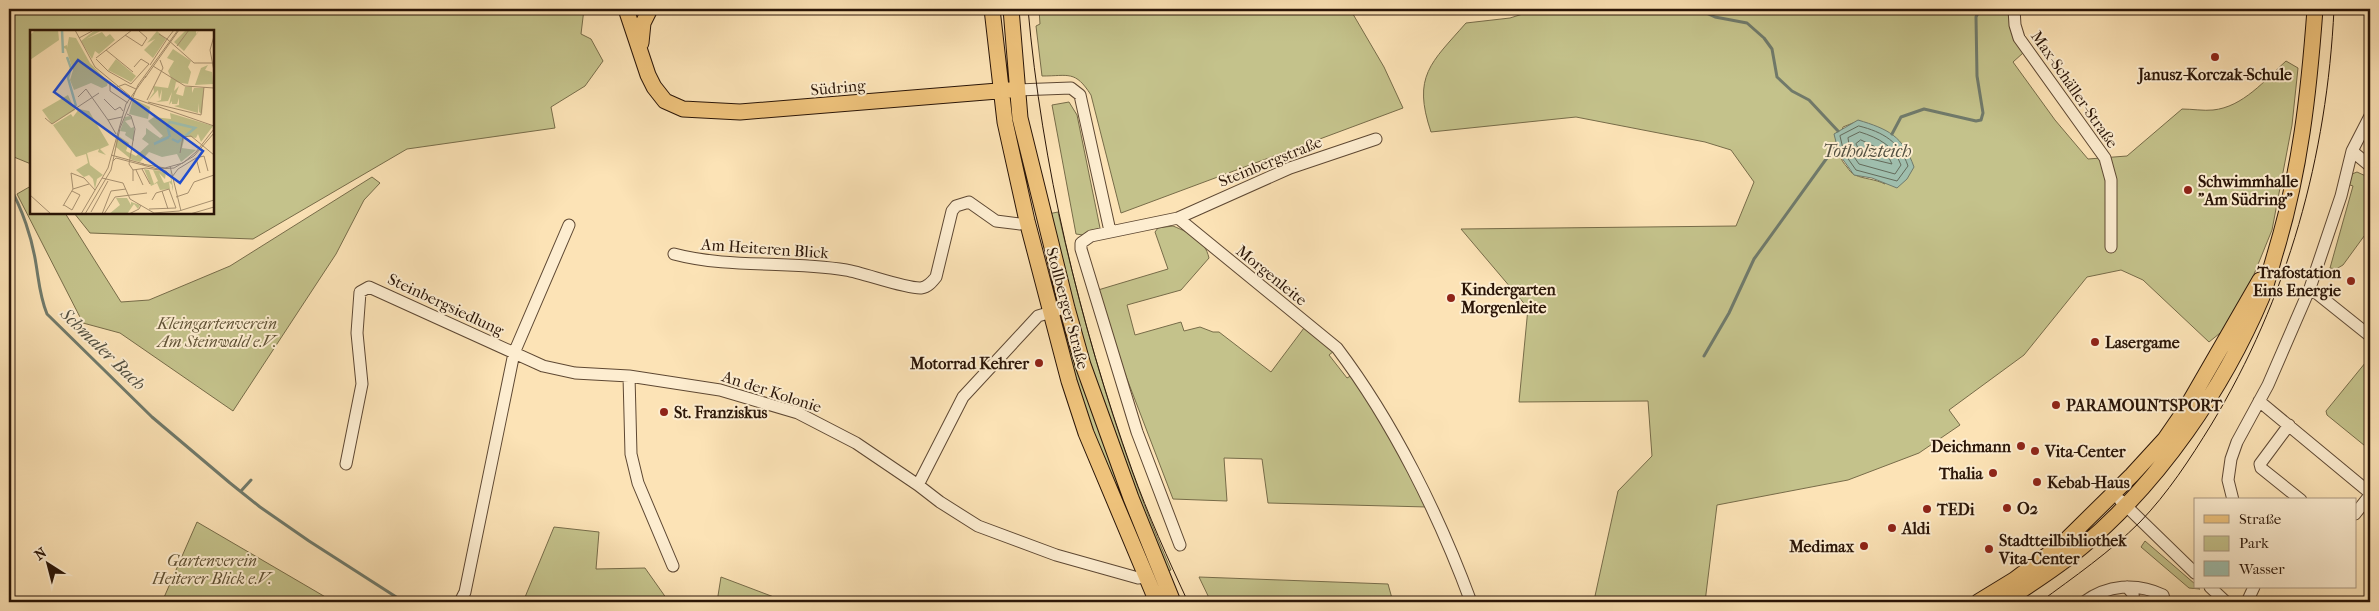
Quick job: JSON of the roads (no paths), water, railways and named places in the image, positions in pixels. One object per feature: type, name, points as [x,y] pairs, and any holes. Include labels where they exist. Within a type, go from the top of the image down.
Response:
[{"type":"main road","points":[[626,9],[642,58]]},
{"type":"main road","points":[[642,58],[643,23],[650,9]]},
{"type":"main road","points":[[2003,602],[2068,558],[2110,522],[2186,435],[2226,367],[2262,296],[2297,169],[2309,89],[2315,9]]},
{"type":"main road","name":"Stollberger Straße","points":[[1011,10],[1020,118],[1082,364],[1131,498],[1173,602]]},
{"type":"main road","name":"Stollberger Straße","points":[[992,11],[1000,91],[1027,222],[1069,381],[1086,433],[1157,602]]},
{"type":"main road","name":"Südring","points":[[642,58],[648,75],[665,101],[683,109],[740,112],[1017,90]]},
{"type":"main road","points":[[1978,602],[2014,580],[2056,549],[2165,439],[2185,410],[2274,256]]},
{"type":"street","name":"Max-Schäller-Straße","points":[[2014,9],[2015,25],[2019,38],[2105,158],[2111,180],[2112,247]]},
{"type":"street","points":[[1017,90],[1071,88],[1080,95],[1110,231],[1178,218]]},
{"type":"street","points":[[2232,498],[2228,480],[2231,460],[2237,442],[2292,332],[2310,288],[2341,196],[2352,151],[2370,116]]},
{"type":"street","name":"Steinbergstraße","points":[[1178,218],[1290,168],[1376,139]]},
{"type":"street","points":[[2352,151],[2370,166]]},
{"type":"street","name":"Am Heiteren Blick","points":[[674,254],[713,262],[804,264],[847,270],[919,288],[930,283],[936,277],[950,218],[956,206],[968,202],[996,221],[1020,224],[1027,222]]},
{"type":"street","name":"Morgenleite","points":[[1178,218],[1337,348],[1355,373],[1415,476],[1445,539],[1470,602]]},
{"type":"street","name":"Steinbergsiedlung","points":[[460,602],[465,592],[514,353],[569,225]]},
{"type":"street","name":"Stollberger Straße","points":[[1110,231],[1085,239],[1081,249],[1137,432],[1180,544]]},
{"type":"street","name":"Steinbergsiedlung","points":[[346,464],[362,384],[357,333],[358,301],[360,292],[364,288],[369,287],[543,366],[575,373],[629,376]]},
{"type":"street","points":[[2310,288],[2370,336]]},
{"type":"street","points":[[918,485],[963,397],[1038,316],[1067,308]]},
{"type":"street","points":[[629,376],[631,454],[638,483],[673,566]]},
{"type":"street","name":"An der Kolonie","points":[[629,376],[720,390],[798,413],[856,443],[940,502],[978,526],[1056,555],[1138,578],[1146,577]]},
{"type":"street","points":[[2259,401],[2370,494],[2356,513]]},
{"type":"street","points":[[2289,425],[2260,464],[2261,468],[2298,498]]},
{"type":"street","points":[[2113,493],[2194,572]]},
{"type":"street","points":[[2084,602],[2110,588],[2127,587],[2155,592],[2162,596],[2165,602]]},
{"type":"street","points":[[2127,587],[2133,594],[2134,602]]},
{"type":"street","points":[[2211,588],[2226,602]]},
{"type":"street","points":[[2247,602],[2254,588]]},
{"type":"water","name":"Totholzteich","points":[[1858,120],[1893,135],[1910,156],[1914,167],[1907,179],[1897,188],[1872,178],[1854,175],[1839,154],[1834,134]]},
{"type":"waterway","points":[[1697,9],[1715,17],[1747,23],[1764,38],[1772,49],[1777,77],[1792,91],[1809,100],[1838,131]]},
{"type":"waterway","points":[[1892,134],[1901,117],[1924,109],[1976,121],[1981,120],[1983,113],[1977,76],[1976,17],[1980,9]]},
{"type":"waterway","points":[[1704,356],[1729,313],[1754,259],[1837,144]]},
{"type":"waterway","name":"Schmaler Bach","points":[[9,186],[22,213],[29,234],[41,295],[47,314],[152,417],[230,483],[260,507],[309,541],[404,602]]},
{"type":"waterway","name":"Schmaler Bach","points":[[241,491],[251,480]]},
{"type":"tram line","points":[[1028,9],[1034,68],[1053,184],[1079,300],[1095,357],[1132,470],[1151,520],[1188,602]]},
{"type":"tram line","points":[[2040,602],[2104,554],[2150,511],[2169,488],[2195,450],[2238,377],[2262,327],[2282,276],[2299,224],[2323,118],[2330,64],[2334,9]]},
{"type":"place","name":"Janusz-Korczak-Schule","points":[[2215,57]]},
{"type":"place","name":"Schwimmhalle \"Am Südring\"","points":[[2188,190]]},
{"type":"place","name":"Trafostation Eins Energie","points":[[2351,281]]},
{"type":"place","name":"Kindergarten Morgenleite","points":[[1451,298]]},
{"type":"place","name":"Lasergame","points":[[2095,342]]},
{"type":"place","name":"Motorrad Kehrer","points":[[1039,363]]},
{"type":"place","name":"PARAMOUNTSPORT","points":[[2056,405]]},
{"type":"place","name":"St. Franziskus","points":[[664,412]]},
{"type":"place","name":"Deichmann","points":[[2021,446]]},
{"type":"place","name":"Vita-Center","points":[[2035,451]]},
{"type":"place","name":"Thalia","points":[[1993,473]]},
{"type":"place","name":"Kebab-Haus","points":[[2037,482]]},
{"type":"place","name":"O2","points":[[2007,508]]},
{"type":"place","name":"TEDi","points":[[1927,509]]},
{"type":"place","name":"Aldi","points":[[1892,528]]},
{"type":"place","name":"Medimax","points":[[1864,546]]},
{"type":"place","name":"Stadtteilbibliothek Vita-Center","points":[[1989,549]]},
{"type":"park label","name":"Kleingartenverein Am Steinwald e.V.","points":[[217,332]]},
{"type":"park label","name":"Gartenverein Heiterer Blick e.V.","points":[[212,569]]}]
